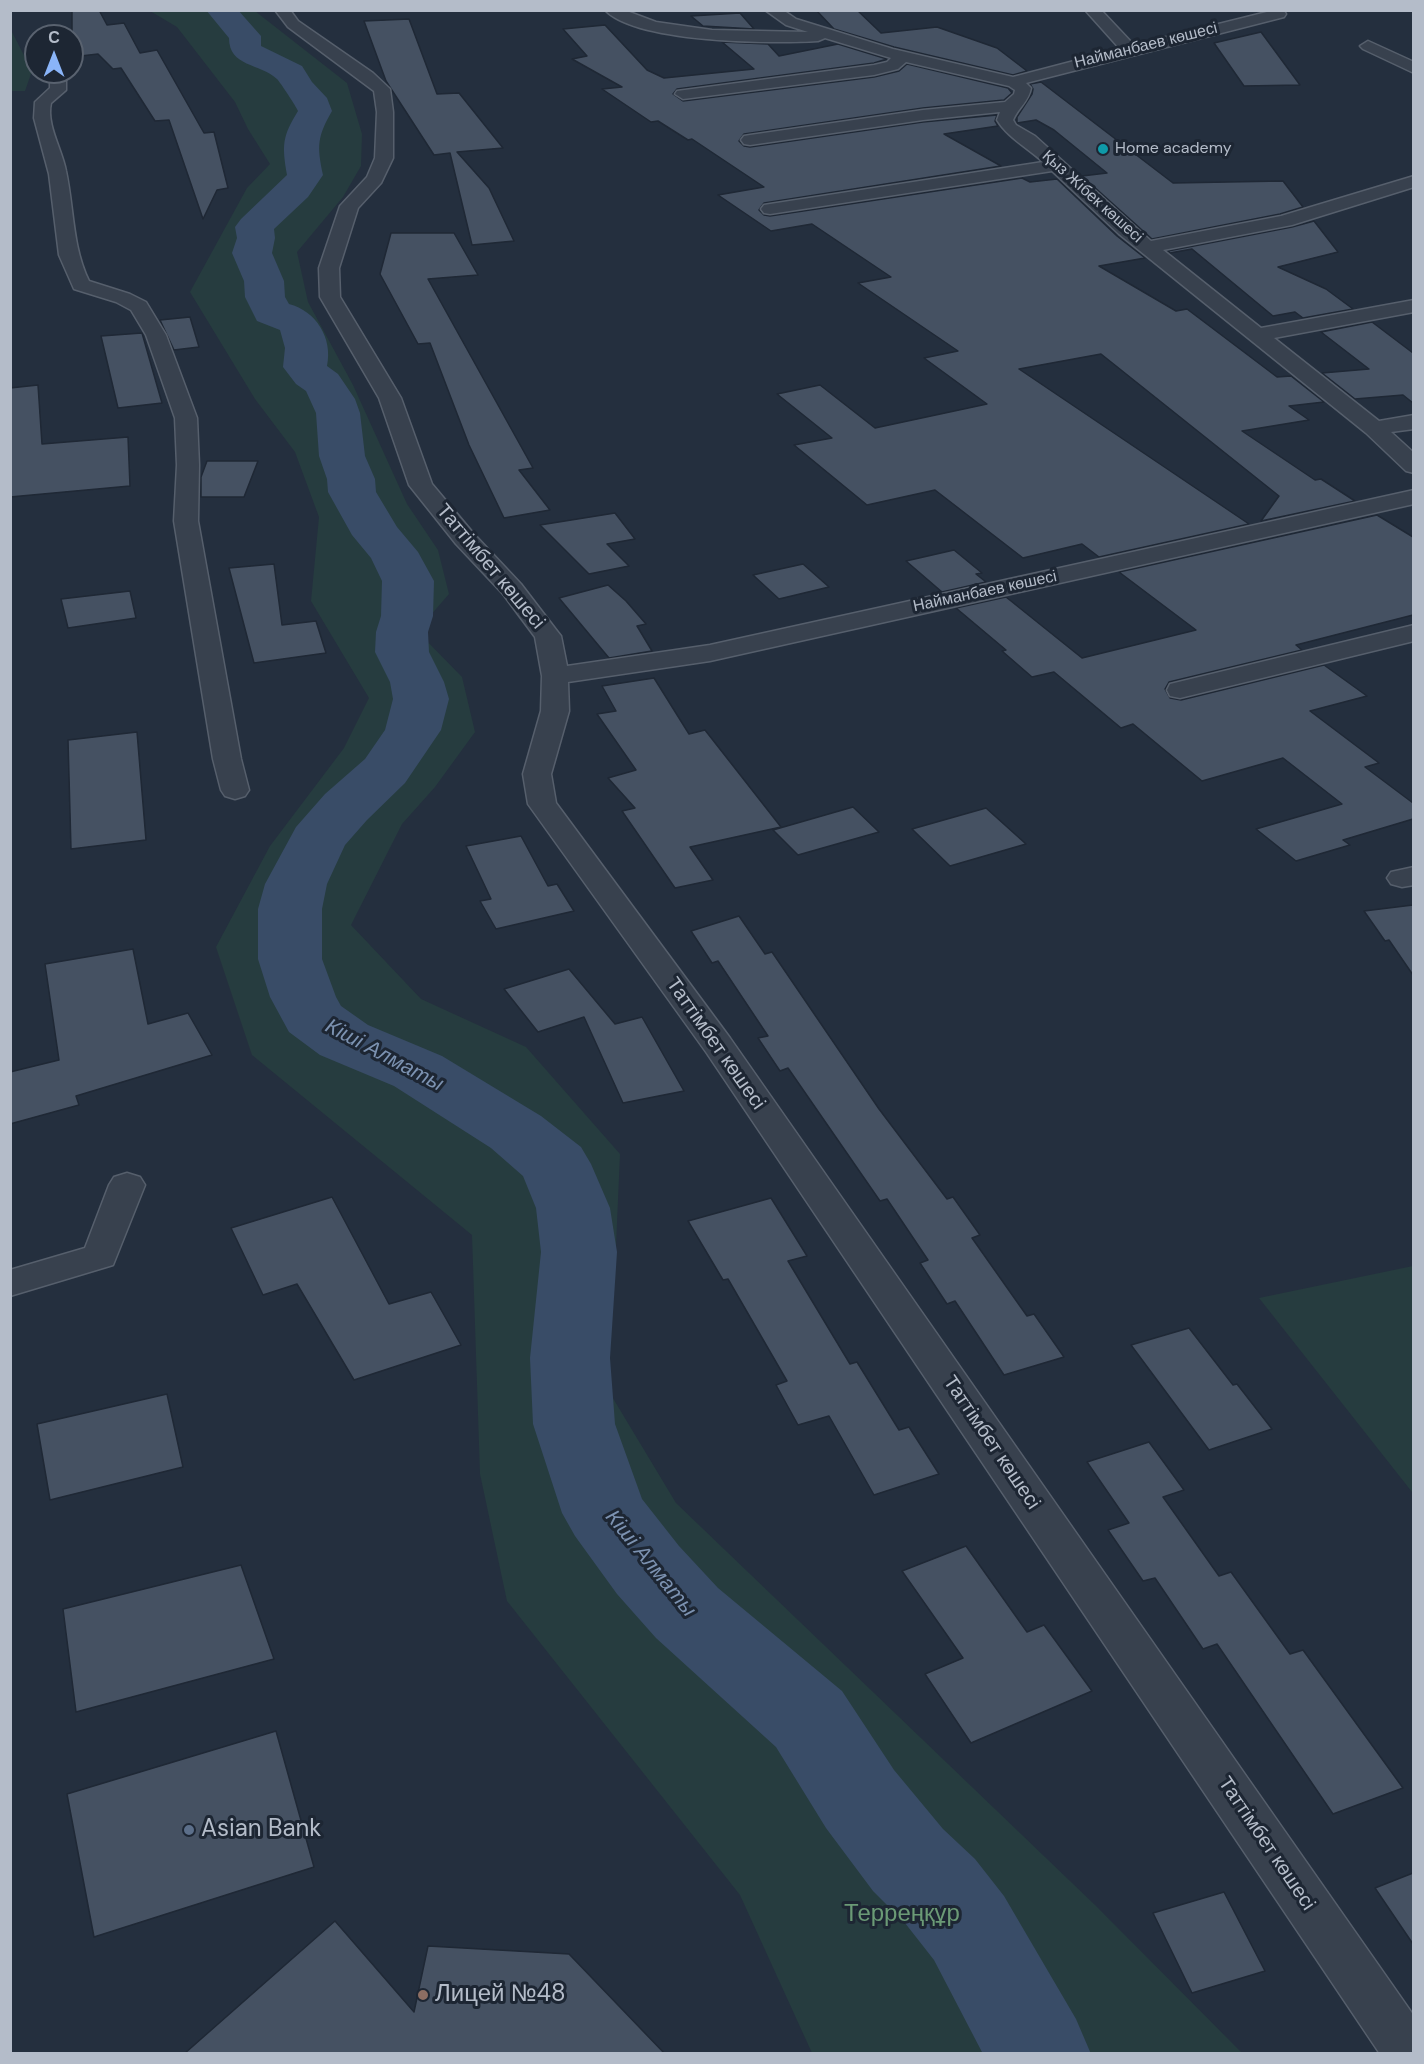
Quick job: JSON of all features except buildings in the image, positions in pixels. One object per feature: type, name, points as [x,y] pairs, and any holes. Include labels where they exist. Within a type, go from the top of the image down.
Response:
[{"type":"street","name":"Таттімбет көшесі","points":[[282,10],[293,24],[382,89],[385,112],[384,158],[375,179],[349,206],[329,268],[330,297],[390,398],[421,484],[465,539],[512,589],[548,636],[555,676],[555,711],[537,774],[542,804],[718,1045],[1410,2054]]},
{"type":"street","points":[[612,10],[620,16],[645,24],[733,36],[770,39],[832,35]]},
{"type":"street","points":[[772,10],[791,22],[832,35],[903,56],[1014,82]]},
{"type":"street","points":[[1092,10],[1130,50]]},
{"type":"street","name":"Найманбаев көшесі","points":[[1014,82],[1044,72],[1279,14]]},
{"type":"street","points":[[1368,46],[1413,68]]},
{"type":"street","points":[[682,94],[874,70],[892,66],[903,56]]},
{"type":"street","name":"Қыз Жібек көшесі","points":[[1014,82],[1023,88],[1022,95],[1010,106],[1005,120],[1010,128],[1029,140],[1148,247],[1374,428],[1413,466]]},
{"type":"street","points":[[58,84],[58,90],[46,97],[43,102],[41,113],[56,161],[71,269],[81,285],[123,298],[139,306],[156,335],[186,418],[188,465],[186,521],[227,759],[235,790]]},
{"type":"street","points":[[750,140],[923,115],[1010,106]]},
{"type":"street","points":[[770,209],[1057,165]]},
{"type":"street","points":[[1148,247],[1286,221],[1378,190],[1413,181]]},
{"type":"street","points":[[1257,335],[1413,306]]},
{"type":"street","points":[[1374,428],[1413,422]]},
{"type":"street","name":"Найманбаев көшесі","points":[[555,676],[710,653],[1413,497]]},
{"type":"street","points":[[1180,690],[1413,633]]},
{"type":"street","points":[[10,1283],[100,1256],[127,1185]]},
{"type":"green space","name":"Терреңқұр","points":[[150,11],[255,11],[347,83],[362,134],[361,166],[343,197],[297,252],[308,302],[353,385],[407,504],[438,550],[449,594],[417,631],[462,677],[475,732],[435,787],[402,824],[351,925],[421,999],[526,1047],[620,1154],[614,1292],[602,1380],[676,1503],[1095,1905],[1242,2053],[812,2053],[740,1895],[507,1601],[480,1474],[472,1235],[252,1055],[216,947],[270,846],[344,748],[369,698],[311,601],[319,517],[295,452],[255,399],[190,292],[247,188],[270,164],[248,129],[235,102],[177,27]]},
{"type":"green space","points":[[11,30],[24,55],[24,84],[27,84],[25,91],[11,91]]},
{"type":"green space","points":[[1413,1266],[1414,1492],[1412,1492],[1259,1298]]},
{"type":"waterway","name":"Кіші Алматы","points":[[221,10],[245,36],[245,46],[248,52],[291,73],[298,87],[310,98],[315,111],[303,131],[300,148],[305,175],[295,189],[254,227],[256,238],[252,253],[264,281],[265,297],[272,312],[284,315],[296,322],[306,348],[305,367],[311,375],[323,383],[333,399],[338,413],[342,456],[351,479],[352,492],[377,535],[393,552],[408,581],[407,616],[402,632],[402,652],[417,682],[421,699],[413,730],[385,771],[346,807],[317,840],[296,884],[290,909],[290,959],[303,997],[313,1018],[344,1040],[418,1071],[516,1132],[555,1164],[573,1208],[579,1252],[570,1358],[574,1424],[605,1513],[648,1570],[687,1613],[809,1719],[860,1799],[908,1860],[940,1891],[969,1928],[1039,2054]]},
{"type":"place","name":"Home academy","points":[[1103,149]]},
{"type":"place","name":"Asian Bank","points":[[189,1830]]},
{"type":"place","name":"Лицей №48","points":[[423,1995]]}]
